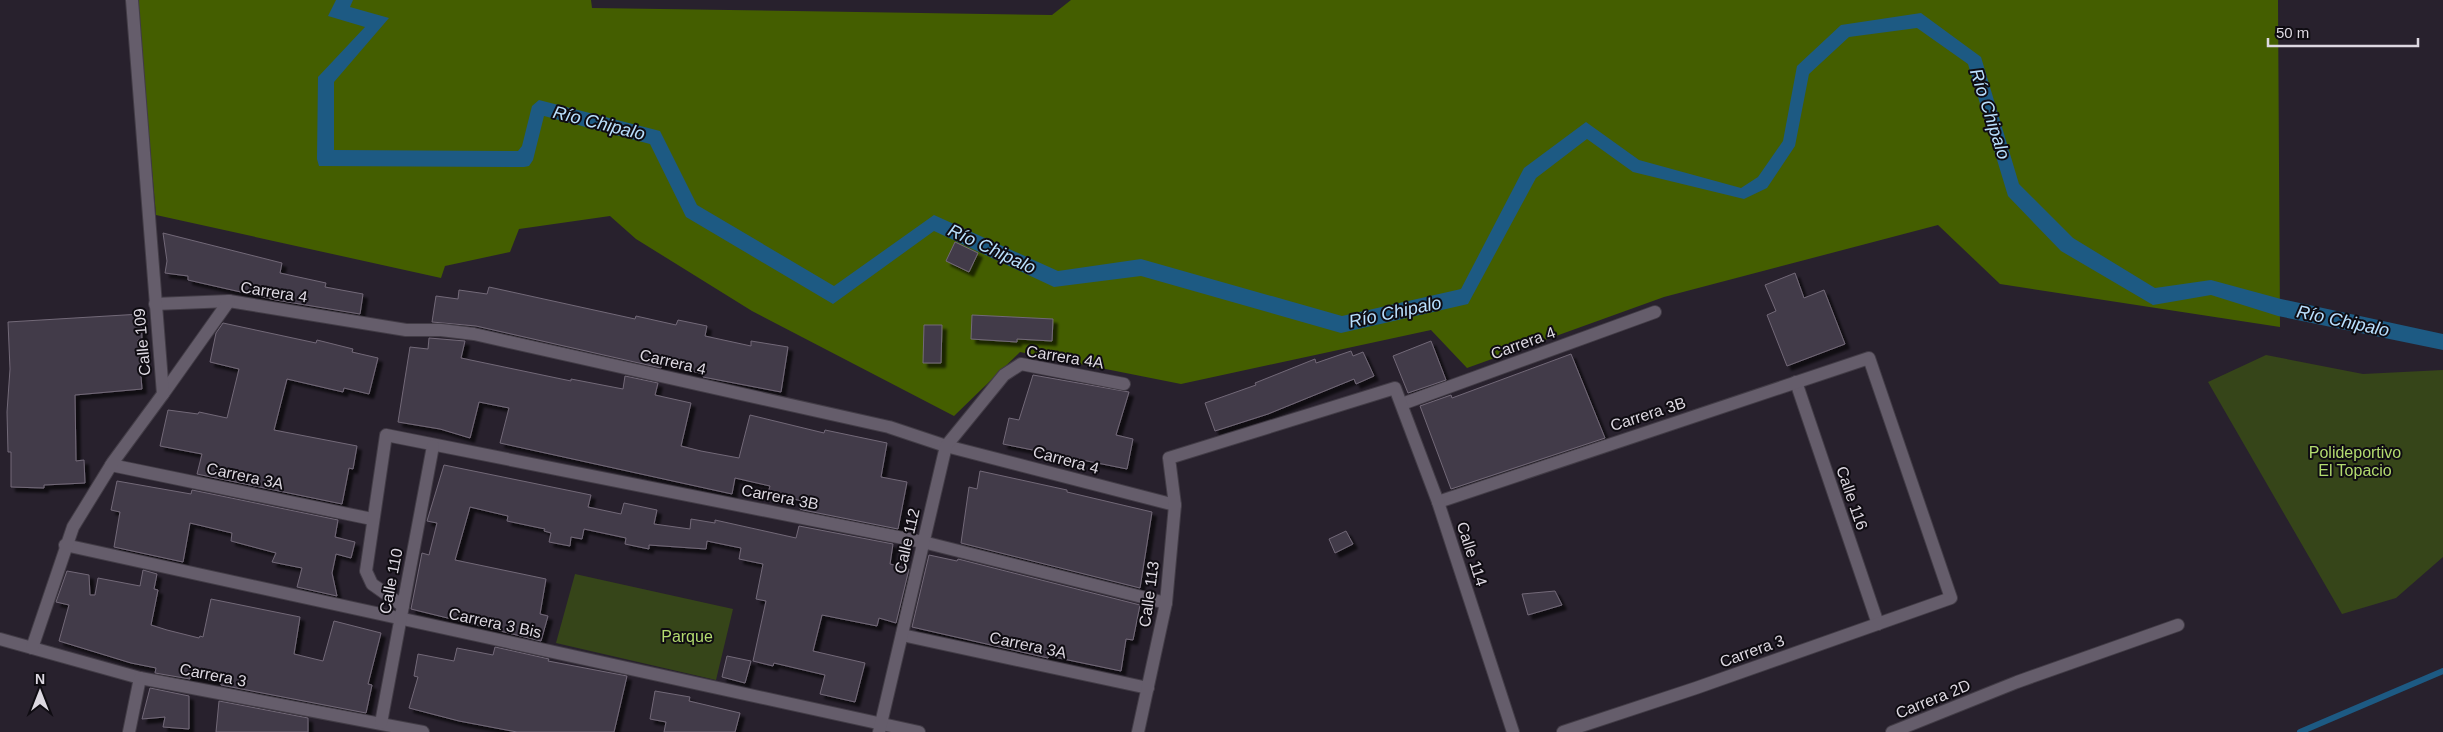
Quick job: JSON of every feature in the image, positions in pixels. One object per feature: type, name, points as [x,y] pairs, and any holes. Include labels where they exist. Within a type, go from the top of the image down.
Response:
[{"type":"street","name":"Calle 109","points":[[32,648],[65,545],[73,527],[111,466],[163,394],[168,379],[155,304],[132,0]]},
{"type":"street","name":"Carrera 4","points":[[155,304],[229,301],[406,330],[441,330],[474,334],[889,427],[946,446],[1175,505]]},
{"type":"street","points":[[168,379],[229,301]]},
{"type":"street","name":"Carrera 4","points":[[1402,404],[1655,312]]},
{"type":"street","name":"Carrera 3B","points":[[1438,502],[1869,358],[1951,598]]},
{"type":"street","name":"Carrera 4A","points":[[1004,375],[1021,364],[1124,384]]},
{"type":"street","name":"Calle 112","points":[[880,728],[946,446],[1004,375]]},
{"type":"street","name":"Calle 116","points":[[1796,382],[1878,624]]},
{"type":"street","name":"Calle 114","points":[[1169,458],[1395,388],[1438,502],[1513,732]]},
{"type":"street","name":"Carrera 3B","points":[[386,435],[433,446],[923,542],[1166,603]]},
{"type":"street","name":"Calle 110","points":[[386,435],[372,519],[366,571],[372,584],[402,606]]},
{"type":"street","name":"Calle 110","points":[[381,723],[433,446]]},
{"type":"street","name":"Calle 113","points":[[1138,732],[1166,603],[1175,505],[1169,458]]},
{"type":"street","name":"Carrera 3A","points":[[111,466],[372,519]]},
{"type":"street","name":"Carrera 3 Bis","points":[[65,545],[400,618],[880,728],[919,732]]},
{"type":"street","name":"Carrera 3","points":[[1563,732],[1696,688],[1951,598]]},
{"type":"street","name":"Carrera 2D","points":[[1892,732],[1985,695],[2178,625]]},
{"type":"street","points":[[0,630],[16,642]]},
{"type":"street","name":"Carrera 3A","points":[[902,635],[1148,688]]},
{"type":"street","name":"Carrera 3","points":[[0,639],[140,678],[423,732]]},
{"type":"street","points":[[129,732],[140,678]]},
{"type":"green space","points":[[137,0],[591,0],[592,8],[1052,15],[1071,0],[2278,0],[2280,327],[2000,284],[1938,225],[1664,297],[1467,368],[1431,330],[1181,384],[1020,352],[954,416],[752,311],[636,239],[610,216],[519,229],[510,252],[445,266],[441,278],[156,215]]},
{"type":"green space","name":"Polideportivo El Topacio","points":[[2266,355],[2363,374],[2443,370],[2443,557],[2396,598],[2342,614],[2208,382]]},
{"type":"green space","name":"Parque","points":[[575,574],[733,609],[716,680],[556,643]]},
{"type":"water","name":"Río Chipalo","points":[[336,0],[353,0],[350,7],[389,18],[334,82],[334,150],[518,151],[522,146],[532,106],[539,100],[660,131],[697,205],[834,286],[934,215],[1058,271],[1141,259],[1342,316],[1461,289],[1524,168],[1586,122],[1639,160],[1741,188],[1758,177],[1783,141],[1797,66],[1841,25],[1921,13],[1981,57],[2019,184],[2073,238],[2155,288],[2211,280],[2281,299],[2443,334],[2443,350],[2278,316],[2211,295],[2153,305],[2061,251],[2008,196],[1968,64],[1917,28],[1849,37],[1809,74],[1795,146],[1767,188],[1744,199],[1633,172],[1587,139],[1536,178],[1468,304],[1341,333],[1141,276],[1054,287],[934,231],[833,304],[686,217],[650,144],[544,116],[533,160],[529,166],[319,166],[317,159],[318,77],[365,27],[328,16]]},
{"type":"building","points":[[163,233],[282,263],[280,273],[326,283],[325,287],[363,294],[360,314],[276,300],[188,280],[188,276],[165,273],[167,261]]},
{"type":"building","points":[[955,242],[978,253],[969,272],[946,261]]},
{"type":"building","points":[[1795,273],[1804,298],[1824,290],[1845,344],[1787,366],[1767,315],[1776,311],[1765,285]]},
{"type":"building","points":[[489,287],[635,319],[636,316],[676,325],[678,320],[707,326],[705,336],[751,346],[751,341],[788,347],[781,392],[703,377],[704,374],[662,364],[661,368],[476,326],[432,322],[436,296],[458,299],[459,290],[487,294]]},
{"type":"building","points":[[141,314],[142,340],[138,340],[142,389],[75,395],[76,461],[84,460],[85,483],[44,485],[44,488],[11,487],[11,452],[8,452],[7,412],[10,369],[8,322]]},
{"type":"building","points":[[972,315],[1053,319],[1052,341],[1017,339],[1017,342],[971,339]]},
{"type":"building","points":[[223,323],[316,343],[317,340],[353,349],[352,352],[378,358],[369,394],[344,388],[343,392],[287,379],[274,430],[357,446],[353,469],[349,468],[342,504],[197,474],[202,454],[160,446],[168,410],[198,414],[199,412],[227,418],[239,369],[210,362],[216,333]]},
{"type":"building","points":[[924,325],[942,325],[941,363],[923,363]]},
{"type":"building","points":[[429,338],[465,341],[461,358],[571,381],[571,379],[623,389],[625,376],[658,383],[655,395],[691,403],[681,446],[701,451],[739,458],[750,415],[824,433],[825,430],[887,443],[881,477],[907,482],[898,529],[803,510],[800,509],[802,501],[768,493],[770,486],[735,478],[732,494],[500,443],[509,408],[479,402],[470,438],[440,429],[398,422],[410,347],[428,349]]},
{"type":"building","points":[[1431,341],[1446,380],[1408,393],[1393,356]]},
{"type":"building","points":[[1351,351],[1353,356],[1363,352],[1374,376],[1356,384],[1354,379],[1268,414],[1215,431],[1205,403],[1256,385],[1255,383],[1315,359],[1316,363]]},
{"type":"building","points":[[1571,354],[1605,438],[1451,489],[1420,406],[1451,395],[1452,398]]},
{"type":"building","points":[[1033,375],[1129,392],[1116,435],[1133,439],[1127,469],[1003,444],[1009,418],[1019,420]]},
{"type":"building","points":[[444,465],[591,495],[588,507],[621,514],[624,503],[657,510],[654,524],[690,529],[691,519],[715,523],[715,520],[796,538],[799,526],[893,544],[890,564],[909,569],[896,623],[879,618],[877,626],[822,615],[813,651],[865,663],[855,702],[820,694],[825,675],[774,663],[773,666],[753,661],[766,601],[756,599],[763,564],[739,559],[741,548],[707,541],[706,549],[649,545],[649,549],[625,544],[626,538],[584,529],[582,539],[571,537],[570,546],[549,542],[551,533],[544,531],[545,529],[507,521],[508,516],[470,507],[455,560],[546,579],[540,614],[548,616],[541,641],[411,609],[422,553],[429,555],[437,523],[427,521]]},
{"type":"building","points":[[980,471],[1067,490],[1067,492],[1152,512],[1140,588],[961,543],[969,487],[977,489]]},
{"type":"building","points":[[117,481],[191,494],[192,490],[338,520],[335,537],[355,542],[351,558],[336,554],[332,573],[337,596],[297,587],[302,568],[272,562],[276,553],[231,541],[232,533],[190,523],[183,562],[114,547],[120,512],[111,510]]},
{"type":"building","points":[[1346,531],[1353,544],[1335,553],[1329,539]]},
{"type":"building","points":[[929,555],[957,561],[958,559],[1140,605],[1133,640],[1126,639],[1121,671],[1049,656],[1048,658],[912,627]]},
{"type":"building","points":[[143,570],[157,574],[154,589],[158,590],[151,625],[167,630],[199,638],[200,636],[203,637],[211,599],[300,617],[294,654],[323,661],[334,621],[381,633],[368,684],[372,685],[366,713],[221,685],[221,682],[190,676],[190,679],[155,673],[156,668],[131,663],[59,641],[69,605],[56,602],[67,571],[89,575],[90,595],[95,595],[98,578],[140,586]]},
{"type":"building","points":[[1555,591],[1562,605],[1528,615],[1522,594]]},
{"type":"building","points":[[495,647],[549,659],[548,661],[627,676],[614,732],[517,732],[459,721],[409,708],[418,677],[414,676],[418,654],[454,661],[457,648],[493,655]]},
{"type":"building","points":[[727,656],[751,661],[745,683],[722,677]]},
{"type":"building","points":[[150,688],[189,696],[189,729],[163,727],[165,717],[142,719]]},
{"type":"building","points":[[655,691],[690,697],[689,701],[740,713],[735,732],[664,732],[666,722],[650,719]]},
{"type":"building","points":[[219,701],[308,718],[308,732],[216,732]]},
{"type":"waterway","points":[[2300,732],[2443,671]]}]
